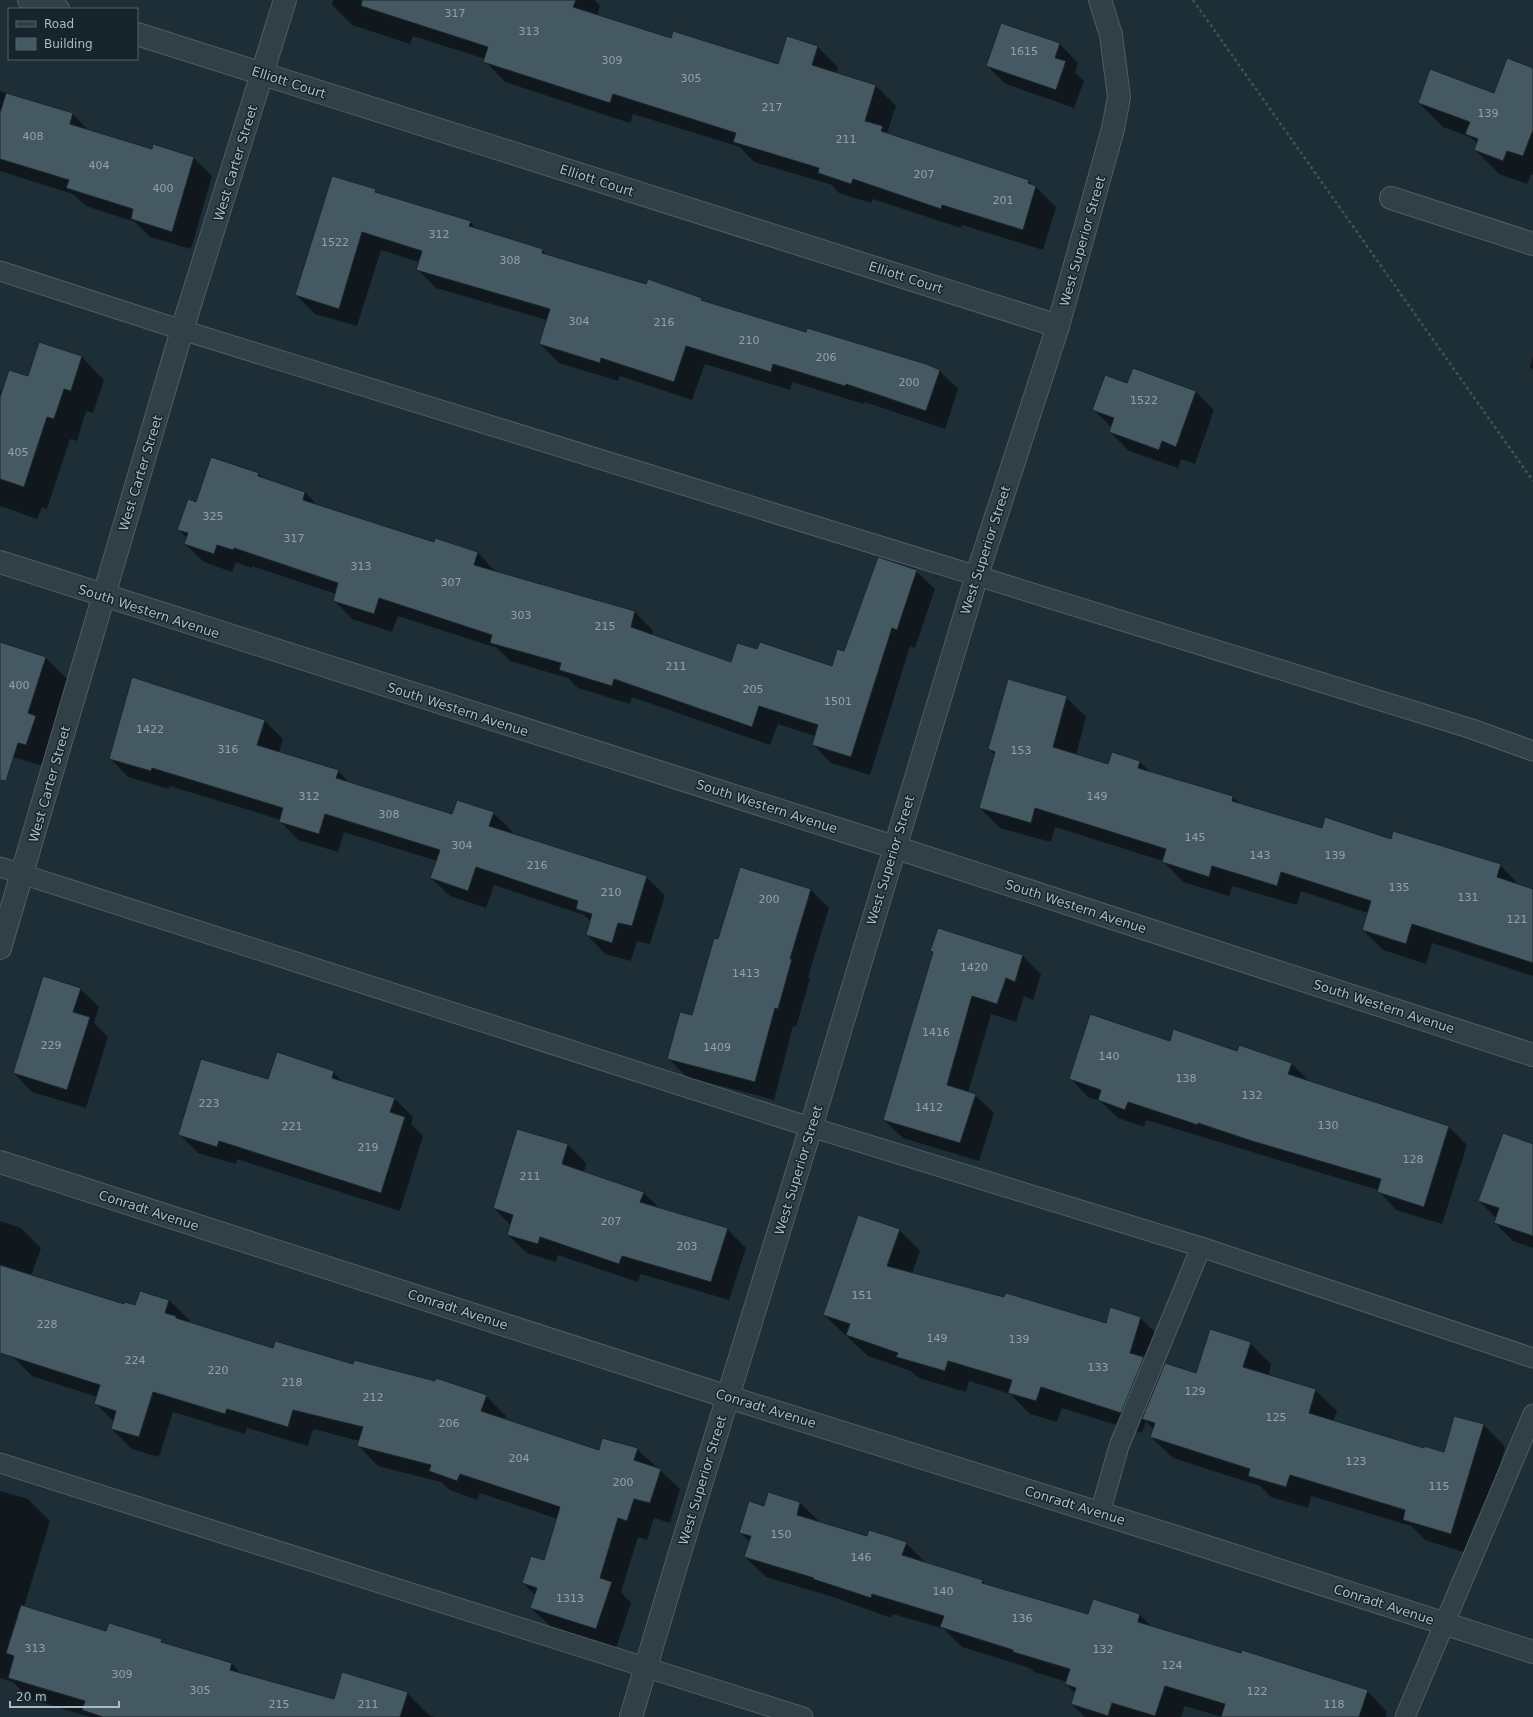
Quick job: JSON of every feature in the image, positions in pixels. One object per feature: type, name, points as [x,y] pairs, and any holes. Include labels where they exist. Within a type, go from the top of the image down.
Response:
[{"type":"street","points":[[29,0],[55,8]]},
{"type":"street","name":"West Carter Street","points":[[0,948],[182,330],[285,0]]},
{"type":"street","name":"West Superior Street","points":[[631,1717],[812,1127],[894,846],[976,575],[1058,326],[1113,129],[1119,98],[1111,35],[1100,0]]},
{"type":"street","name":"Elliott Court","points":[[138,34],[1058,326]]},
{"type":"street","points":[[1391,198],[1533,244]]},
{"type":"street","name":"South Western Avenue","points":[[0,562],[103,597],[894,846],[1533,1055]]},
{"type":"street","name":"Conradt Avenue","points":[[0,1162],[728,1397],[1100,1513],[1533,1652]]},
{"type":"lane","points":[[0,271],[182,330],[1472,729],[1533,751]]},
{"type":"lane","points":[[0,867],[812,1127],[1201,1247],[1533,1358]]},
{"type":"lane","points":[[1100,1513],[1119,1446],[1201,1247]]},
{"type":"lane","points":[[1405,1717],[1533,1414]]},
{"type":"lane","points":[[0,1463],[803,1717]]},
{"type":"path","points":[[1193,0],[1533,481]]},
{"type":"building","points":[[362,0],[576,0],[573,7],[671,38],[673,31],[778,64],[787,36],[818,46],[812,65],[876,85],[865,121],[883,126],[881,131],[1029,180],[1028,183],[1036,186],[1023,230],[942,205],[941,209],[853,179],[851,184],[818,173],[819,168],[733,142],[736,133],[613,94],[610,103],[483,62],[488,47],[361,6]]},
{"type":"building","points":[[1001,23],[1060,43],[1055,58],[1066,61],[1056,90],[986,66]]},
{"type":"building","points":[[1507,58],[1533,68],[1533,130],[1523,156],[1507,151],[1503,161],[1474,150],[1478,139],[1465,134],[1470,122],[1418,103],[1430,69],[1494,93]]},
{"type":"building","points":[[6,93],[73,113],[70,124],[152,149],[153,144],[194,157],[172,232],[131,219],[133,209],[66,188],[69,180],[0,159],[0,113]]},
{"type":"building","points":[[332,176],[376,189],[375,192],[471,221],[469,226],[543,249],[542,253],[646,284],[648,279],[702,298],[701,300],[806,332],[807,328],[926,364],[940,370],[926,411],[846,384],[845,386],[773,364],[771,372],[686,346],[674,382],[601,358],[600,363],[539,344],[550,309],[416,270],[422,251],[362,232],[339,309],[295,295]]},
{"type":"building","points":[[39,342],[82,356],[71,391],[64,389],[54,419],[47,417],[24,487],[0,479],[0,397],[9,370],[28,376]]},
{"type":"building","points":[[1133,368],[1196,391],[1176,447],[1162,441],[1159,450],[1109,432],[1114,418],[1092,410],[1105,375],[1127,383]]},
{"type":"building","points":[[211,457],[259,473],[258,476],[305,492],[303,500],[434,542],[435,538],[478,552],[474,565],[635,611],[631,627],[731,662],[737,643],[757,649],[760,642],[832,666],[837,649],[844,651],[878,557],[917,570],[897,630],[892,628],[851,757],[812,745],[818,725],[759,706],[752,727],[614,679],[612,686],[559,670],[561,663],[490,643],[492,635],[379,598],[374,614],[333,601],[338,583],[234,548],[233,550],[217,545],[214,554],[184,544],[188,533],[177,530],[188,499],[196,502]]},
{"type":"building","points":[[0,642],[46,657],[28,713],[36,716],[26,745],[18,743],[6,781],[0,780]]},
{"type":"building","points":[[132,677],[265,720],[257,745],[339,770],[336,778],[452,814],[457,800],[494,812],[489,826],[647,876],[632,926],[618,923],[612,943],[586,935],[592,914],[576,909],[578,901],[476,867],[468,891],[430,878],[440,850],[325,814],[319,834],[279,822],[283,808],[152,768],[151,771],[109,759]]},
{"type":"building","points":[[1008,679],[1067,696],[1053,747],[1108,764],[1112,752],[1140,761],[1138,768],[1233,796],[1232,801],[1322,828],[1325,817],[1391,839],[1393,831],[1501,864],[1497,877],[1533,889],[1533,963],[1412,924],[1406,944],[1362,930],[1371,901],[1281,872],[1277,886],[1212,866],[1209,877],[1162,862],[1166,849],[1035,808],[1031,823],[979,808],[995,752],[988,749]]},
{"type":"building","points":[[740,867],[811,889],[790,959],[792,959],[778,1009],[775,1008],[755,1082],[667,1059],[680,1012],[692,1015],[714,938],[718,939]]},
{"type":"building","points":[[938,928],[1023,955],[1015,982],[1006,978],[997,1004],[972,996],[947,1085],[976,1094],[960,1143],[883,1120],[933,952],[930,951]]},
{"type":"building","points":[[43,976],[81,988],[73,1012],[90,1017],[67,1090],[13,1073]]},
{"type":"building","points":[[1090,1014],[1170,1041],[1173,1029],[1237,1051],[1239,1045],[1292,1063],[1288,1074],[1449,1126],[1424,1207],[1377,1192],[1381,1179],[1252,1141],[1198,1123],[1198,1125],[1128,1102],[1125,1110],[1098,1100],[1101,1090],[1069,1079]]},
{"type":"building","points":[[277,1052],[334,1071],[332,1078],[395,1098],[390,1112],[405,1117],[381,1193],[219,1141],[217,1147],[178,1135],[201,1059],[268,1079]]},
{"type":"building","points":[[517,1129],[568,1144],[562,1164],[644,1192],[640,1202],[728,1228],[711,1282],[622,1256],[619,1264],[540,1237],[538,1244],[507,1235],[513,1215],[493,1208]]},
{"type":"building","points":[[1503,1133],[1533,1144],[1533,1236],[1494,1223],[1499,1208],[1478,1201]]},
{"type":"building","points":[[858,1215],[900,1229],[887,1266],[1004,1297],[1006,1293],[1106,1323],[1110,1307],[1141,1317],[1130,1353],[1144,1357],[1121,1413],[1041,1387],[1036,1401],[1008,1393],[1012,1380],[948,1361],[945,1371],[896,1357],[898,1353],[846,1335],[850,1324],[823,1315]]},
{"type":"building","points":[[0,1265],[124,1304],[125,1302],[135,1305],[140,1291],[169,1300],[165,1313],[176,1316],[176,1318],[273,1348],[275,1341],[353,1364],[354,1360],[435,1381],[436,1378],[487,1395],[481,1411],[599,1450],[602,1438],[638,1448],[634,1460],[661,1469],[650,1503],[634,1499],[627,1521],[618,1518],[600,1578],[612,1582],[596,1629],[530,1608],[537,1588],[522,1583],[531,1556],[544,1560],[560,1507],[460,1474],[457,1481],[429,1471],[431,1465],[357,1446],[363,1427],[293,1410],[288,1427],[227,1409],[225,1414],[153,1392],[139,1437],[111,1429],[116,1411],[94,1404],[100,1385],[0,1353]]},
{"type":"building","points":[[1210,1329],[1251,1342],[1243,1367],[1316,1389],[1309,1413],[1424,1448],[1424,1446],[1444,1452],[1454,1416],[1484,1424],[1451,1534],[1403,1520],[1405,1510],[1290,1475],[1286,1487],[1248,1476],[1250,1469],[1150,1437],[1155,1423],[1142,1419],[1165,1363],[1196,1373]]},
{"type":"building","points":[[768,1492],[800,1502],[797,1515],[867,1536],[869,1530],[907,1542],[902,1555],[983,1580],[982,1583],[1088,1614],[1093,1599],[1140,1614],[1138,1622],[1241,1653],[1242,1650],[1368,1690],[1359,1717],[1221,1717],[1225,1704],[1165,1686],[1155,1716],[1112,1703],[1108,1716],[1071,1704],[1076,1688],[1065,1684],[1070,1669],[1013,1652],[1013,1650],[940,1627],[944,1616],[872,1594],[871,1598],[813,1579],[814,1578],[744,1557],[751,1536],[739,1533],[749,1501],[764,1506]]},
{"type":"building","points":[[21,1605],[106,1631],[109,1623],[162,1639],[161,1642],[232,1663],[230,1670],[334,1699],[342,1672],[408,1692],[400,1717],[103,1717],[82,1710],[85,1701],[8,1678],[14,1656],[6,1653]]}]
